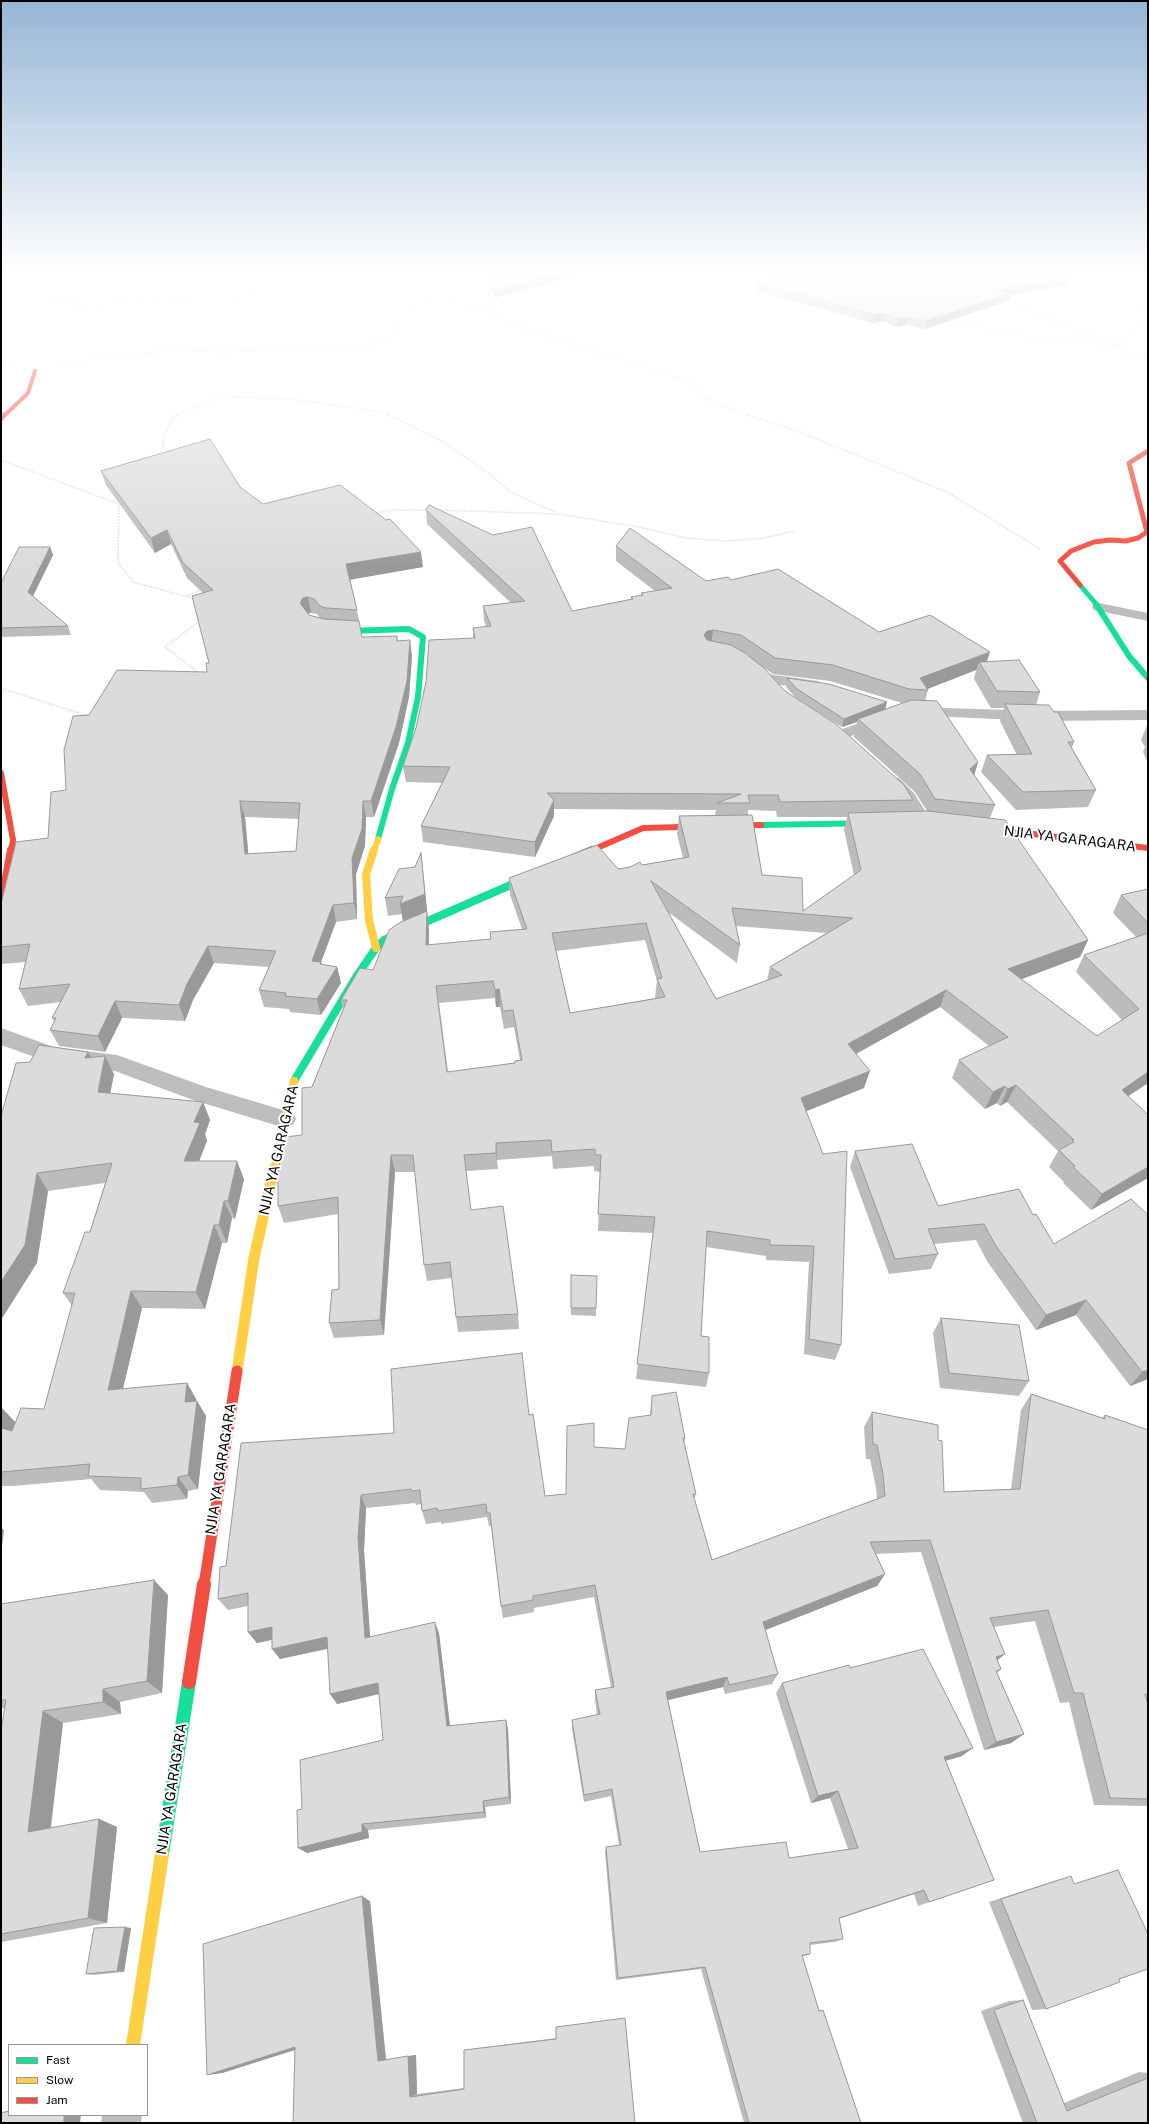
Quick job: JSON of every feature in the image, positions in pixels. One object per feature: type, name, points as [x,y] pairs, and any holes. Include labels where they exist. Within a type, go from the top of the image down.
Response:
[{"type":"street","points":[[1,420],[8,409],[28,393],[35,371]]},
{"type":"street","points":[[1148,451],[1129,463],[1147,532],[1138,538],[1126,541],[1110,540],[1094,542],[1071,551],[1060,561],[1100,607],[1129,656],[1148,678]]},
{"type":"street","points":[[1100,607],[1148,617]]},
{"type":"street","points":[[322,627],[348,631],[408,629],[423,637],[418,697],[408,743],[392,789],[386,816],[366,874],[369,920],[376,948]]},
{"type":"street","points":[[784,696],[761,674],[830,687]]},
{"type":"street","points":[[882,704],[904,712],[1038,716],[1148,715]]},
{"type":"street","points":[[840,736],[904,712]]},
{"type":"street","points":[[881,771],[908,797],[923,823]]},
{"type":"street","points":[[1,773],[4,782],[13,840],[1,905]]},
{"type":"street","points":[[565,861],[643,828],[667,826],[884,823]]},
{"type":"street","name":"NJIA YA GARAGARA","points":[[974,827],[1148,848]]},
{"type":"street","name":"NJIA YA GARAGARA","points":[[133,2044],[254,1258],[293,1084],[356,977],[376,948],[384,940],[394,934],[544,870]]},
{"type":"street","points":[[1,1036],[52,1055],[116,1063],[201,1094],[285,1119]]},
{"type":"path","points":[[35,371],[43,369]]},
{"type":"path","points":[[651,369],[686,381],[707,399],[742,413],[795,430],[949,493],[1060,561]]},
{"type":"path","points":[[170,459],[163,446],[164,435],[172,418],[188,409],[222,396],[244,396],[320,403],[382,412],[440,440],[492,475],[510,492],[558,514]]},
{"type":"path","points":[[1,460],[119,504],[118,562],[133,582],[202,600]]},
{"type":"path","points":[[368,513],[396,510],[455,509],[558,514],[644,528],[686,538],[713,540],[764,538],[795,530]]},
{"type":"path","points":[[187,596],[206,587]]},
{"type":"path","points":[[200,621],[165,647],[200,674]]},
{"type":"path","points":[[1,688],[91,717]]},
{"type":"building","points":[[210,439],[240,487],[263,504],[340,485],[386,520],[390,519],[421,552],[346,564],[357,610],[326,608],[320,606],[314,599],[308,597],[303,598],[300,603],[309,615],[324,619],[359,621],[362,637],[397,636],[397,641],[410,640],[407,681],[396,727],[371,801],[363,801],[362,829],[352,858],[354,903],[333,905],[312,961],[337,967],[317,999],[285,996],[286,993],[259,990],[276,951],[208,946],[187,984],[179,1005],[115,1001],[98,1036],[50,1030],[56,1018],[52,1018],[70,984],[19,989],[30,944],[1,947],[1,904],[16,842],[48,838],[51,792],[66,790],[64,750],[73,716],[89,715],[117,670],[207,672],[206,663],[209,663],[192,596],[213,590],[183,563],[167,530],[151,538],[101,471]],"holes":[[[240,801],[300,803],[296,851],[245,854]]]},
{"type":"building","points":[[429,505],[493,535],[532,527],[572,611],[633,599],[631,597],[643,595],[641,593],[672,588],[616,546],[630,528],[706,581],[728,577],[731,580],[778,569],[879,632],[930,615],[990,652],[920,678],[928,690],[909,689],[833,665],[775,658],[741,635],[713,630],[707,631],[704,635],[707,640],[731,645],[745,653],[764,668],[785,691],[836,724],[904,785],[913,800],[780,802],[778,795],[748,795],[750,803],[717,803],[741,794],[547,793],[554,800],[535,842],[421,826],[450,767],[403,766],[416,728],[426,682],[429,640],[475,638],[473,628],[491,626],[483,606],[525,601],[426,510]]},
{"type":"building","points":[[19,547],[50,547],[28,592],[68,626],[1,628],[1,583]]},
{"type":"building","points":[[1019,660],[1040,692],[997,691],[979,662]]},
{"type":"building","points":[[787,678],[829,684],[887,702],[844,719],[797,689]]},
{"type":"building","points":[[911,700],[937,701],[978,762],[970,769],[995,805],[935,799],[920,774],[858,719]]},
{"type":"building","points":[[1005,704],[1049,705],[1054,712],[1058,712],[1074,742],[1068,742],[1096,790],[1023,792],[987,755],[1032,754]]},
{"type":"building","points":[[928,811],[1005,820],[1088,940],[1008,969],[1097,1036],[1139,1009],[1084,955],[1148,933],[1148,1072],[1122,1090],[1148,1115],[1148,1167],[1102,1194],[1073,1167],[1075,1166],[1059,1150],[1074,1142],[1072,1140],[1074,1140],[1016,1085],[1008,1089],[1005,1086],[993,1092],[959,1060],[1008,1037],[946,990],[848,1044],[870,1071],[801,1098],[823,1154],[847,1151],[841,1345],[809,1339],[814,1246],[770,1245],[770,1240],[707,1231],[701,1336],[709,1337],[709,1373],[637,1364],[655,1217],[598,1214],[601,1155],[595,1155],[595,1149],[552,1152],[551,1140],[496,1143],[496,1153],[464,1155],[471,1210],[503,1206],[518,1314],[456,1317],[450,1262],[424,1265],[413,1155],[391,1155],[380,1320],[329,1323],[332,1290],[339,1289],[338,1197],[278,1206],[278,1172],[285,1137],[302,1135],[302,1088],[312,1087],[347,1000],[341,1000],[360,968],[373,970],[389,930],[399,923],[427,911],[426,945],[491,939],[490,932],[527,929],[509,878],[597,845],[618,869],[630,867],[640,862],[642,865],[689,857],[679,816],[752,815],[762,875],[802,878],[803,911],[861,870],[848,813]],"holes":[[[651,881],[740,945],[732,908],[853,918],[770,967],[782,975],[716,999]],[[646,923],[662,978],[657,979],[665,997],[570,1013],[552,933]],[[493,981],[495,990],[499,989],[503,1011],[513,1010],[522,1060],[515,1061],[515,1063],[447,1072],[436,986]]]},
{"type":"building","points":[[421,853],[425,894],[400,904],[403,896],[385,898],[399,869],[415,867]]},
{"type":"building","points":[[1148,889],[1148,923],[1121,895]]},
{"type":"building","points":[[39,1045],[88,1052],[85,1058],[105,1056],[98,1092],[203,1102],[194,1122],[200,1123],[184,1161],[237,1161],[228,1201],[224,1201],[219,1225],[214,1225],[196,1292],[131,1291],[108,1390],[187,1383],[185,1402],[197,1401],[188,1475],[178,1477],[177,1485],[141,1489],[141,1478],[88,1476],[90,1464],[1,1472],[1,1428],[12,1431],[21,1408],[44,1409],[75,1293],[63,1293],[85,1232],[90,1232],[112,1163],[37,1173],[25,1245],[1,1282],[1,1116],[16,1063],[30,1062]]},
{"type":"building","points":[[912,1144],[938,1206],[1019,1189],[1033,1215],[1036,1214],[1054,1244],[1131,1199],[1148,1215],[1148,1370],[1142,1372],[1086,1300],[1046,1315],[996,1246],[984,1224],[928,1229],[938,1254],[895,1259],[855,1151]]},
{"type":"building","points":[[571,1275],[597,1276],[596,1308],[571,1308]]},
{"type":"building","points":[[941,1318],[1019,1325],[1029,1381],[949,1373]]},
{"type":"building","points":[[522,1353],[529,1415],[533,1414],[545,1496],[566,1494],[567,1426],[594,1423],[594,1447],[625,1449],[629,1418],[651,1415],[652,1396],[676,1392],[685,1438],[683,1438],[696,1494],[693,1494],[712,1560],[885,1496],[883,1474],[877,1445],[873,1444],[872,1412],[938,1425],[938,1440],[942,1441],[944,1492],[1020,1489],[1031,1394],[1105,1419],[1105,1415],[1148,1430],[1148,1695],[1145,1694],[1148,1705],[1148,1799],[1110,1798],[1083,1693],[1074,1693],[1048,1610],[990,1618],[1005,1654],[996,1657],[1001,1669],[996,1671],[1024,1734],[996,1742],[930,1540],[870,1542],[885,1574],[763,1622],[778,1674],[729,1685],[727,1677],[666,1692],[700,1852],[786,1842],[789,1858],[858,1848],[838,1791],[818,1796],[782,1683],[849,1665],[850,1668],[923,1649],[973,1748],[944,1757],[994,1880],[929,1902],[924,1890],[839,1918],[843,1939],[810,1943],[810,1954],[802,1955],[819,2011],[823,2010],[861,2123],[749,2123],[705,1967],[618,1978],[606,1847],[621,1845],[612,1789],[584,1795],[572,1720],[600,1714],[595,1690],[614,1687],[595,1585],[533,1596],[533,1600],[501,1606],[490,1513],[487,1513],[486,1504],[438,1511],[437,1508],[422,1511],[420,1490],[412,1491],[411,1489],[361,1495],[358,1538],[365,1638],[435,1622],[447,1726],[506,1720],[509,1797],[483,1801],[484,1812],[362,1824],[362,1832],[298,1848],[297,1810],[302,1809],[300,1760],[383,1740],[378,1683],[330,1694],[327,1637],[272,1649],[272,1627],[248,1632],[248,1593],[218,1599],[220,1567],[226,1566],[241,1443],[394,1433],[391,1369]]},
{"type":"building","points":[[154,1580],[147,1681],[103,1689],[103,1702],[43,1711],[28,1832],[99,1819],[88,1918],[1,1934],[1,1731],[6,1700],[1,1700],[1,1604]]},
{"type":"building","points":[[1118,1870],[1148,1934],[1148,1969],[1119,1979],[1120,1982],[1046,2009],[1001,1899],[1071,1876],[1074,1884]]},
{"type":"building","points":[[362,1896],[378,2061],[408,2056],[410,2097],[464,2089],[464,2050],[556,2039],[556,2027],[625,2018],[635,2123],[293,2123],[295,2047],[207,2075],[203,1944]]},
{"type":"building","points":[[125,1927],[117,1971],[86,1974],[94,1928]]},
{"type":"building","points":[[1023,2000],[1067,2111],[1148,2078],[1148,2123],[1037,2123],[994,2010]]},
{"type":"building","points":[[8,2111],[8,2116],[64,2116],[64,2123],[1,2123],[1,2113]]},
{"type":"traffic: fast","points":[[1080,585],[1099,607],[1129,656],[1148,678]]},
{"type":"traffic: fast","points":[[331,629],[348,631],[409,629],[423,637],[418,697],[408,743],[392,789],[378,839]]},
{"type":"traffic: fast","points":[[761,825],[876,823]]},
{"type":"traffic: fast","points":[[294,1081],[356,977],[376,948],[384,940],[536,874]]},
{"type":"traffic: fast","points":[[162,1854],[189,1682]]},
{"type":"traffic: slow","points":[[376,948],[369,920],[366,874],[378,839]]},
{"type":"traffic: slow","points":[[237,1371],[254,1258],[294,1081]]},
{"type":"traffic: slow","points":[[133,2044],[162,1854]]},
{"type":"traffic: jam","points":[[1,419],[9,409],[28,393],[35,371]]},
{"type":"traffic: jam","points":[[1080,585],[1060,561],[1071,551],[1094,542],[1110,540],[1126,541],[1138,538],[1147,532],[1129,463],[1148,451]]},
{"type":"traffic: jam","points":[[1,773],[13,840],[1,905]]},
{"type":"traffic: jam","points":[[571,859],[643,828],[761,825]]},
{"type":"traffic: jam","points":[[984,828],[1148,848]]},
{"type":"traffic: jam","points":[[189,1682],[237,1371]]}]
